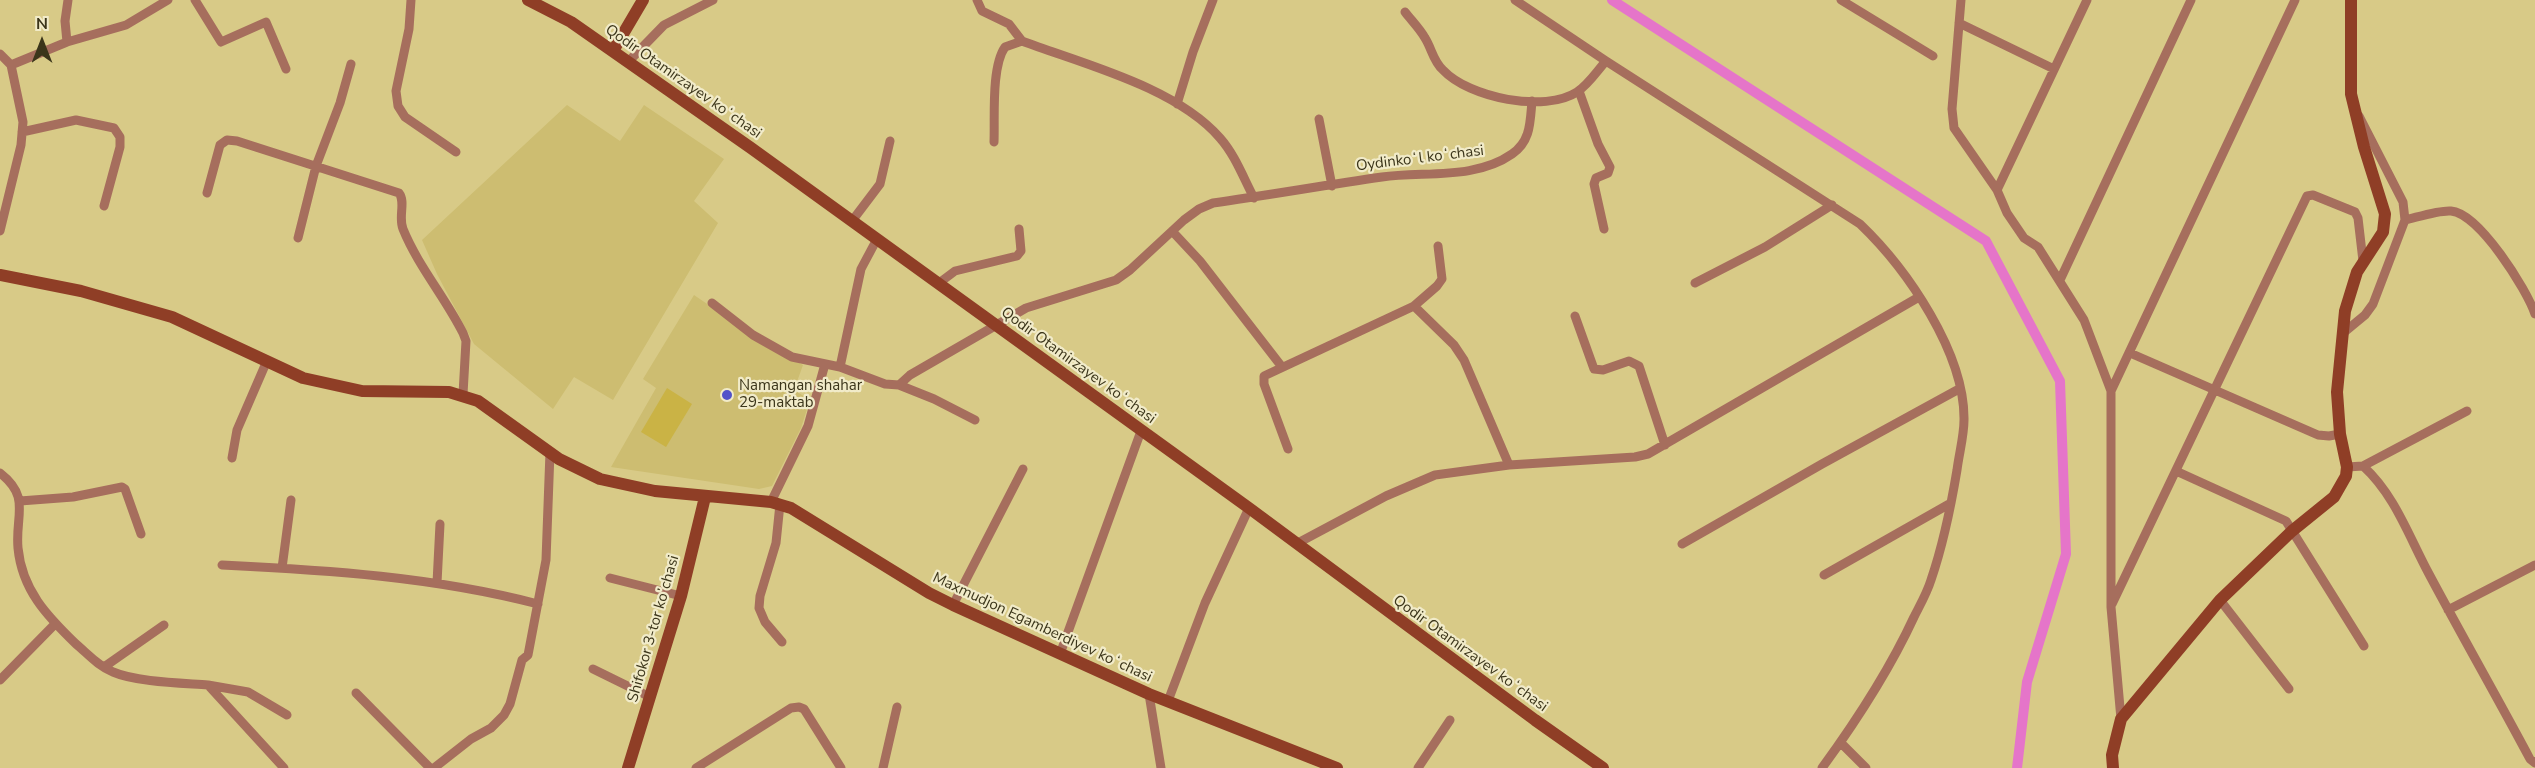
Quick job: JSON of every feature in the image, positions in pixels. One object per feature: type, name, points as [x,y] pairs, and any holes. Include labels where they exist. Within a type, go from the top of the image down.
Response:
[{"type":"street","points":[[67,42],[65,21],[68,0]]},
{"type":"street","points":[[11,65],[67,42],[126,25],[168,0]]},
{"type":"street","points":[[195,0],[221,42],[266,22],[286,69]]},
{"type":"street","points":[[411,0],[409,30],[396,91],[398,106],[405,117],[456,152]]},
{"type":"street","name":"Qodir Otamirzayev koʻchasi","points":[[528,0],[571,22],[614,51],[852,220],[1249,508],[1534,720],[1603,768]]},
{"type":"street","points":[[614,51],[643,0]]},
{"type":"street","points":[[628,62],[664,25],[713,0]]},
{"type":"street","points":[[977,0],[982,11],[1009,24],[1022,41],[1112,73],[1177,104],[1218,135],[1230,151],[1254,198]]},
{"type":"street","points":[[1177,104],[1193,52],[1213,0]]},
{"type":"street","points":[[1515,0],[1860,224],[1877,241],[1933,318],[1957,372],[1964,420],[1951,503],[1931,582],[1900,649],[1822,768]]},
{"type":"street","points":[[1842,0],[1933,56]]},
{"type":"street","points":[[1961,0],[1951,119],[1959,136],[1997,190],[2007,213],[2021,233],[2038,247],[2060,280],[2092,335],[2111,392],[2111,607],[2121,719],[2112,755],[2113,768]]},
{"type":"street","points":[[1997,190],[2087,0]]},
{"type":"street","points":[[2060,280],[2191,0]]},
{"type":"street","points":[[2111,392],[2295,0]]},
{"type":"street","points":[[2121,719],[2220,600],[2292,531],[2334,497],[2342,486],[2347,467],[2340,434],[2337,392],[2342,334],[2348,299],[2363,261],[2383,232],[2385,214],[2364,147],[2350,80],[2351,0]]},
{"type":"street","points":[[1405,12],[1426,39],[1434,60],[1450,77],[1497,97],[1532,101],[1560,99],[1579,91],[1606,61]]},
{"type":"street","points":[[1959,22],[2054,69]]},
{"type":"street","points":[[994,142],[999,59],[1005,47],[1022,41]]},
{"type":"street","points":[[0,54],[11,65],[21,110],[22,132],[21,145],[0,231]]},
{"type":"street","points":[[298,238],[316,166],[340,103],[351,64]]},
{"type":"street","points":[[1579,91],[1610,169],[1607,174],[1596,178],[1594,184],[1604,229]]},
{"type":"street","name":"Oydinkoʻl koʻchasi","points":[[899,385],[910,375],[1026,308],[1045,300],[1116,280],[1199,209],[1213,203],[1383,177],[1487,167],[1511,155],[1526,140],[1532,101]]},
{"type":"street","points":[[2342,334],[2365,315],[2373,304],[2405,220],[2403,202],[2355,109]]},
{"type":"street","points":[[1319,119],[1332,186]]},
{"type":"street","points":[[22,132],[76,120],[114,128],[121,142],[118,162],[104,206]]},
{"type":"street","points":[[207,193],[216,155],[220,145],[227,140],[401,194],[402,225],[411,247],[463,333],[466,349],[463,394]]},
{"type":"street","points":[[852,220],[880,184],[890,141]]},
{"type":"street","points":[[2111,607],[2307,196],[2313,195],[2355,212],[2358,218],[2363,261]]},
{"type":"street","points":[[1695,283],[1765,247],[1832,205]]},
{"type":"street","points":[[2405,220],[2451,211],[2460,214],[2481,231],[2509,265],[2530,300],[2535,314]]},
{"type":"street","points":[[939,283],[955,271],[1017,256],[1021,251],[1019,229]]},
{"type":"street","points":[[1172,231],[1200,261],[1282,367]]},
{"type":"street","points":[[840,367],[861,269],[877,239]]},
{"type":"street","points":[[1288,449],[1263,380],[1268,372],[1414,306],[1442,279],[1438,246]]},
{"type":"street","name":"Maxmudjon Egamberdiyev koʻchasi","points":[[0,275],[81,291],[172,317],[266,363],[303,378],[362,391],[463,394],[478,401],[578,470],[620,485],[705,497],[776,503],[804,514],[929,593],[953,605],[1149,694],[1336,768]]},
{"type":"street","points":[[1296,544],[1386,495],[1435,476],[1509,465],[1635,457],[1648,454],[1919,297]]},
{"type":"street","points":[[712,303],[770,346],[792,357],[840,367],[885,384],[899,385],[934,399],[975,420]]},
{"type":"street","points":[[1414,306],[1454,345],[1464,360],[1509,465]]},
{"type":"street","points":[[1575,316],[1594,369],[1603,369],[1629,361],[1639,366],[1665,445]]},
{"type":"street","points":[[2130,353],[2318,435],[2340,434]]},
{"type":"street","points":[[232,458],[237,430],[266,363]]},
{"type":"street","points":[[782,642],[765,622],[759,608],[760,596],[776,543],[776,503],[808,426],[825,364]]},
{"type":"street","points":[[1682,544],[1821,464],[1959,389]]},
{"type":"street","points":[[2347,467],[2363,466],[2467,411]]},
{"type":"street","points":[[1060,654],[1141,431]]},
{"type":"street","points":[[434,768],[471,739],[491,728],[504,715],[510,704],[522,660],[528,655],[546,560],[546,491],[549,452]]},
{"type":"street","points":[[2363,466],[2378,479],[2390,496],[2448,610],[2530,759],[2535,763]]},
{"type":"street","points":[[953,605],[1023,469]]},
{"type":"street","points":[[2176,471],[2282,518],[2364,646]]},
{"type":"street","points":[[0,473],[14,485],[20,501],[17,546],[25,582],[46,615],[104,667],[114,673],[134,677],[248,692],[287,715]]},
{"type":"street","points":[[20,501],[74,496],[122,487],[125,489],[141,534]]},
{"type":"street","name":"Shifokor 3-tor koʼchasi","points":[[628,768],[681,596],[705,497]]},
{"type":"street","points":[[282,568],[291,500]]},
{"type":"street","points":[[1824,575],[1951,503]]},
{"type":"street","points":[[1168,701],[1205,603],[1249,508]]},
{"type":"street","points":[[437,583],[440,524]]},
{"type":"street","points":[[222,565],[282,568],[437,583],[491,592],[538,604]]},
{"type":"street","points":[[2448,610],[2535,565]]},
{"type":"street","points":[[610,579],[681,596]]},
{"type":"street","points":[[2220,600],[2289,689]]},
{"type":"street","points":[[0,680],[55,624]]},
{"type":"street","points":[[104,667],[164,625]]},
{"type":"street","points":[[592,669],[650,697]]},
{"type":"street","points":[[208,685],[284,768]]},
{"type":"street","points":[[356,693],[430,768]]},
{"type":"street","points":[[1149,694],[1161,768]]},
{"type":"street","points":[[696,768],[791,708],[799,707],[804,709],[841,768]]},
{"type":"street","points":[[884,768],[897,707]]},
{"type":"street","points":[[1418,768],[1450,720]]},
{"type":"street","points":[[1840,743],[1866,768]]},
{"type":"shaded area","points":[[567,105],[620,141],[644,105],[724,159],[694,201],[718,223],[613,400],[574,377],[553,409],[474,344],[422,240]]},
{"type":"shaded area","name":"Namangan shahar 29-maktab","points":[[694,295],[769,346],[803,365],[794,390],[810,400],[801,428],[772,486],[759,489],[611,467],[656,388],[643,379]]},
{"type":"shaded area","points":[[667,388],[692,404],[666,447],[641,432]]},
{"type":"waterway","points":[[1612,0],[1986,241],[2060,381],[2066,554],[2027,682],[2017,768]]},
{"type":"place","name":"Namangan shahar 29-maktab","points":[[727,395]]}]
